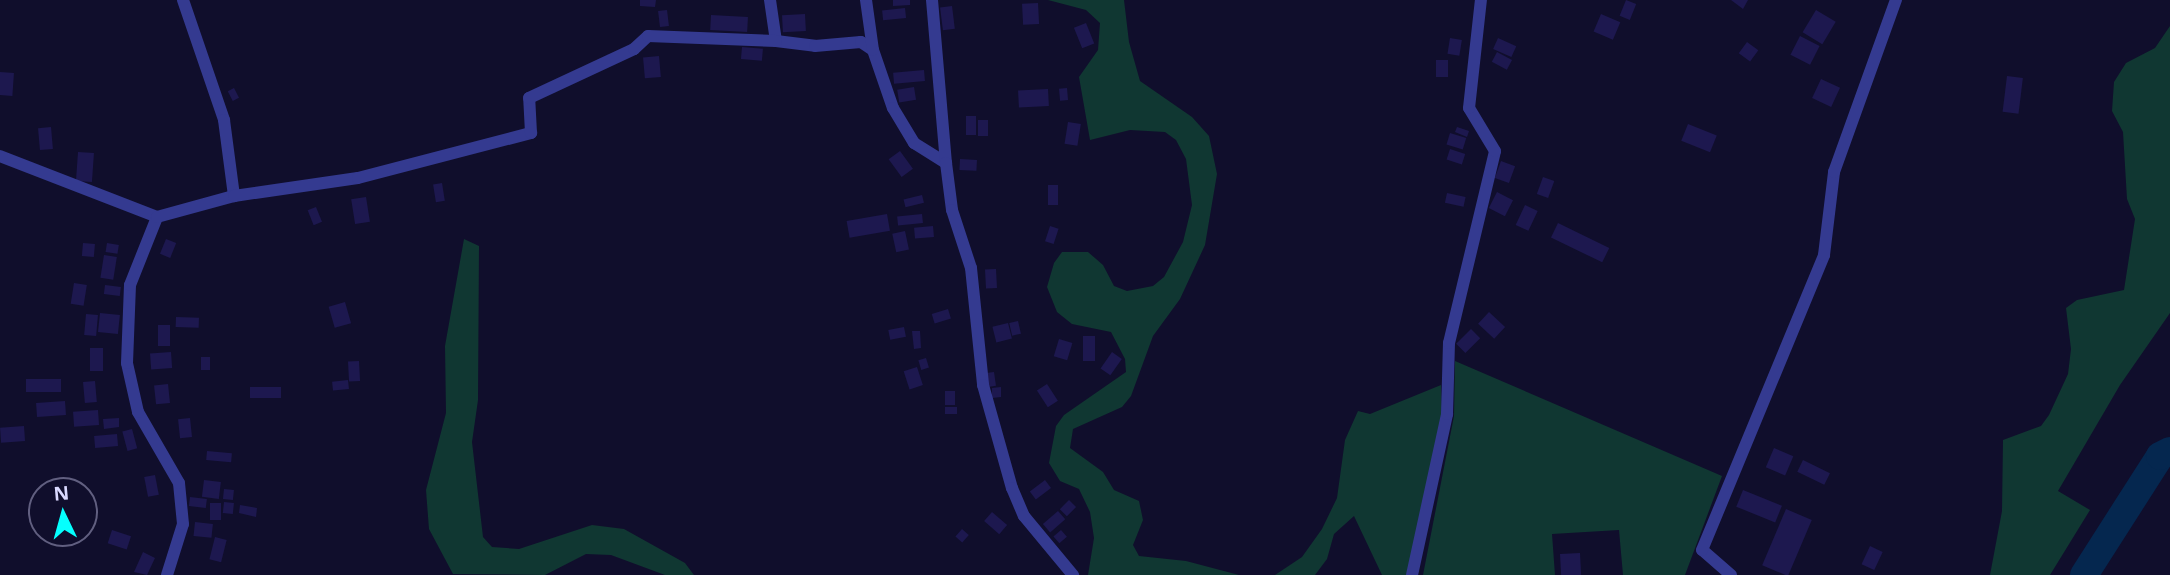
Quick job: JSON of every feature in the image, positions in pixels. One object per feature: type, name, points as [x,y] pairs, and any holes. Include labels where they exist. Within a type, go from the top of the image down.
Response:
[{"type":"street","points":[[183,0],[224,120],[234,196]]},
{"type":"street","points":[[769,0],[776,41]]},
{"type":"street","points":[[866,0],[873,50],[893,108],[914,143],[946,163]]},
{"type":"street","points":[[932,0],[952,210],[971,268],[982,385],[1012,488],[1024,516],[1073,575]]},
{"type":"street","points":[[1412,575],[1447,414],[1449,343],[1495,151],[1469,108],[1481,0]]},
{"type":"street","points":[[1731,575],[1702,550],[1824,255],[1834,172],[1896,0]]},
{"type":"street","points":[[0,156],[157,217],[234,196],[358,178],[531,133],[529,98],[634,49],[648,36],[776,41],[815,46],[861,41],[873,50]]},
{"type":"street","points":[[157,217],[130,285],[127,363],[138,412],[179,483],[183,524],[167,575]]},
{"type":"green space","points":[[1048,0],[1124,0],[1129,42],[1140,81],[1192,117],[1209,136],[1217,174],[1205,245],[1180,299],[1153,336],[1131,396],[1122,407],[1073,429],[1070,448],[1103,472],[1114,490],[1139,501],[1143,520],[1133,545],[1139,556],[1186,561],[1239,575],[1088,575],[1094,538],[1090,512],[1079,489],[1060,481],[1049,463],[1056,426],[1064,415],[1126,372],[1125,359],[1111,332],[1072,324],[1057,312],[1047,287],[1054,263],[1062,252],[1088,252],[1103,265],[1114,286],[1127,291],[1153,286],[1164,277],[1183,242],[1192,205],[1186,159],[1176,140],[1165,132],[1130,130],[1090,140],[1079,77],[1098,50],[1100,23],[1086,10]]},
{"type":"green space","points":[[2170,26],[2170,313],[2120,385],[2058,491],[2090,510],[2050,575],[1990,575],[2002,511],[2003,440],[2041,426],[2049,415],[2068,374],[2071,349],[2066,308],[2077,300],[2124,290],[2135,219],[2127,199],[2123,132],[2112,111],[2114,82],[2126,63],[2155,48]]},
{"type":"green space","points":[[464,239],[479,246],[478,400],[472,442],[483,537],[492,547],[519,549],[592,525],[624,529],[685,563],[694,575],[665,575],[611,555],[586,554],[545,575],[453,574],[429,529],[426,490],[446,413],[445,346]]},
{"type":"green space","points":[[1455,361],[1722,476],[1685,575],[1623,575],[1619,530],[1552,534],[1555,575],[1423,575],[1454,416]]},
{"type":"green space","points":[[1441,385],[1442,413],[1409,575],[1382,575],[1354,516],[1334,534],[1327,559],[1315,575],[1275,575],[1302,557],[1322,529],[1337,498],[1345,440],[1358,411],[1370,414]]},
{"type":"building","points":[[640,0],[656,0],[655,7],[640,6]]},
{"type":"building","points":[[893,0],[910,0],[910,5],[893,6]]},
{"type":"building","points":[[1626,0],[1636,4],[1630,20],[1620,16]]},
{"type":"building","points":[[1731,0],[1748,0],[1743,9]]},
{"type":"building","points":[[1038,3],[1039,24],[1023,25],[1022,4]]},
{"type":"building","points":[[952,6],[955,29],[943,30],[940,7]]},
{"type":"building","points":[[905,8],[906,18],[883,20],[882,10]]},
{"type":"building","points":[[667,10],[669,26],[660,27],[658,11]]},
{"type":"building","points":[[1816,10],[1836,22],[1822,44],[1803,32]]},
{"type":"building","points":[[805,14],[806,31],[783,32],[782,15]]},
{"type":"building","points":[[1601,14],[1620,22],[1613,40],[1594,31]]},
{"type":"building","points":[[711,15],[748,17],[747,32],[710,30]]},
{"type":"building","points":[[1086,23],[1094,43],[1082,48],[1074,28]]},
{"type":"building","points":[[1800,36],[1820,46],[1810,65],[1790,55]]},
{"type":"building","points":[[1450,38],[1462,40],[1459,56],[1447,54]]},
{"type":"building","points":[[1498,38],[1516,46],[1511,57],[1493,49]]},
{"type":"building","points":[[1747,42],[1758,50],[1750,62],[1739,53]]},
{"type":"building","points":[[742,47],[763,49],[762,61],[741,59]]},
{"type":"building","points":[[1497,52],[1512,60],[1507,70],[1492,62]]},
{"type":"building","points":[[659,56],[661,77],[645,78],[643,57]]},
{"type":"building","points":[[1436,60],[1448,60],[1448,77],[1436,77]]},
{"type":"building","points":[[924,70],[925,81],[894,84],[893,73]]},
{"type":"building","points":[[0,72],[14,73],[12,96],[0,95]]},
{"type":"building","points":[[2007,76],[2023,78],[2018,114],[2003,112]]},
{"type":"building","points":[[1821,79],[1840,88],[1831,107],[1812,98]]},
{"type":"building","points":[[914,87],[916,100],[899,102],[897,90]]},
{"type":"building","points":[[234,88],[239,98],[233,101],[228,91]]},
{"type":"building","points":[[1067,88],[1068,100],[1060,101],[1059,89]]},
{"type":"building","points":[[1048,89],[1049,106],[1019,108],[1018,91]]},
{"type":"building","points":[[966,116],[976,116],[976,135],[966,135]]},
{"type":"building","points":[[978,120],[988,120],[988,136],[978,136]]},
{"type":"building","points":[[1068,122],[1081,124],[1077,146],[1065,144]]},
{"type":"building","points":[[1688,124],[1717,136],[1710,152],[1681,141]]},
{"type":"building","points":[[51,127],[53,149],[40,150],[38,128]]},
{"type":"building","points":[[1457,127],[1469,131],[1467,137],[1455,132]]},
{"type":"building","points":[[1450,133],[1466,138],[1463,149],[1446,144]]},
{"type":"building","points":[[1450,149],[1465,154],[1462,164],[1447,159]]},
{"type":"building","points":[[900,151],[913,169],[902,177],[889,159]]},
{"type":"building","points":[[78,152],[94,153],[92,182],[76,181]]},
{"type":"building","points":[[960,159],[977,160],[976,171],[959,170]]},
{"type":"building","points":[[1501,161],[1515,166],[1509,183],[1495,178]]},
{"type":"building","points":[[1543,177],[1554,181],[1548,198],[1537,194]]},
{"type":"building","points":[[442,183],[445,201],[436,202],[433,184]]},
{"type":"building","points":[[1048,185],[1058,185],[1058,205],[1048,205]]},
{"type":"building","points":[[1497,192],[1513,200],[1505,216],[1489,208]]},
{"type":"building","points":[[1447,193],[1466,197],[1464,207],[1445,203]]},
{"type":"building","points":[[922,195],[924,203],[905,207],[904,200]]},
{"type":"building","points":[[366,197],[370,222],[355,224],[351,199]]},
{"type":"building","points":[[1525,205],[1538,211],[1528,231],[1516,225]]},
{"type":"building","points":[[316,207],[322,222],[314,225],[308,210]]},
{"type":"building","points":[[887,214],[890,231],[850,238],[847,221]]},
{"type":"building","points":[[922,214],[923,223],[898,226],[897,217]]},
{"type":"building","points":[[1558,223],[1609,248],[1602,262],[1551,237]]},
{"type":"building","points":[[933,226],[934,237],[915,239],[914,228]]},
{"type":"building","points":[[1050,226],[1059,229],[1054,244],[1045,241]]},
{"type":"building","points":[[905,231],[909,250],[896,252],[892,234]]},
{"type":"building","points":[[166,239],[176,243],[170,258],[160,254]]},
{"type":"building","points":[[83,243],[95,244],[94,257],[82,256]]},
{"type":"building","points":[[107,243],[119,245],[117,254],[106,252]]},
{"type":"building","points":[[104,255],[117,257],[113,280],[100,278]]},
{"type":"building","points":[[996,269],[997,288],[986,289],[985,270]]},
{"type":"building","points":[[74,283],[87,285],[84,306],[71,304]]},
{"type":"building","points":[[105,285],[121,287],[120,296],[104,294]]},
{"type":"building","points":[[345,302],[351,323],[335,328],[329,307]]},
{"type":"building","points":[[948,309],[951,319],[935,324],[932,314]]},
{"type":"building","points":[[1489,312],[1505,327],[1494,339],[1478,324]]},
{"type":"building","points":[[100,313],[120,315],[118,334],[98,332]]},
{"type":"building","points":[[86,314],[98,315],[96,336],[84,335]]},
{"type":"building","points":[[176,317],[199,318],[199,328],[176,327]]},
{"type":"building","points":[[1018,321],[1021,334],[1012,336],[1009,323]]},
{"type":"building","points":[[1008,323],[1012,339],[996,342],[992,327]]},
{"type":"building","points":[[158,325],[170,325],[170,346],[158,346]]},
{"type":"building","points":[[904,327],[906,337],[890,340],[888,330]]},
{"type":"building","points":[[1471,329],[1480,338],[1465,353],[1456,344]]},
{"type":"building","points":[[912,331],[920,331],[921,348],[914,349]]},
{"type":"building","points":[[1083,336],[1095,336],[1095,361],[1083,361]]},
{"type":"building","points":[[1059,339],[1072,343],[1067,360],[1054,356]]},
{"type":"building","points":[[90,348],[103,348],[103,371],[90,371]]},
{"type":"building","points":[[171,352],[172,368],[151,369],[150,353]]},
{"type":"building","points":[[1112,352],[1122,359],[1110,375],[1101,368]]},
{"type":"building","points":[[201,357],[210,357],[210,370],[201,370]]},
{"type":"building","points":[[926,358],[929,368],[921,370],[918,360]]},
{"type":"building","points":[[359,361],[360,381],[349,382],[348,362]]},
{"type":"building","points":[[917,367],[923,385],[910,389],[904,371]]},
{"type":"building","points":[[994,372],[996,386],[988,387],[986,373]]},
{"type":"building","points":[[26,379],[61,379],[61,392],[26,392]]},
{"type":"building","points":[[348,380],[349,389],[333,391],[332,382]]},
{"type":"building","points":[[95,381],[97,402],[85,403],[83,382]]},
{"type":"building","points":[[168,384],[170,403],[156,404],[154,385]]},
{"type":"building","points":[[1047,384],[1058,401],[1048,407],[1037,391]]},
{"type":"building","points":[[250,387],[281,387],[281,398],[250,398]]},
{"type":"building","points":[[1001,387],[1001,397],[992,398],[992,388]]},
{"type":"building","points":[[945,391],[955,391],[955,405],[945,405]]},
{"type":"building","points":[[65,401],[66,415],[37,417],[36,403]]},
{"type":"building","points":[[945,407],[957,407],[957,414],[945,414]]},
{"type":"building","points":[[98,410],[99,425],[74,427],[73,412]]},
{"type":"building","points":[[119,418],[119,427],[104,429],[103,419]]},
{"type":"building","points":[[190,418],[192,437],[180,438],[178,419]]},
{"type":"building","points":[[24,426],[25,441],[1,443],[0,428]]},
{"type":"building","points":[[132,429],[137,448],[128,451],[122,432]]},
{"type":"building","points":[[117,434],[118,446],[95,448],[94,436]]},
{"type":"building","points":[[1774,448],[1793,456],[1785,476],[1766,467]]},
{"type":"building","points":[[207,451],[232,453],[231,462],[206,460]]},
{"type":"building","points":[[1803,460],[1830,473],[1824,485],[1797,472]]},
{"type":"building","points":[[155,475],[159,495],[148,497],[144,477]]},
{"type":"building","points":[[204,480],[221,482],[219,499],[202,497]]},
{"type":"building","points":[[1045,480],[1051,488],[1036,499],[1030,491]]},
{"type":"building","points":[[224,489],[234,490],[233,500],[223,499]]},
{"type":"building","points":[[1743,490],[1782,506],[1775,522],[1736,507]]},
{"type":"building","points":[[190,497],[207,499],[206,508],[189,506]]},
{"type":"building","points":[[1069,500],[1076,507],[1067,516],[1060,509]]},
{"type":"building","points":[[224,502],[234,503],[233,514],[223,513]]},
{"type":"building","points":[[210,503],[221,503],[221,520],[210,520]]},
{"type":"building","points":[[240,505],[257,508],[256,517],[239,513]]},
{"type":"building","points":[[1786,509],[1812,520],[1788,575],[1762,565]]},
{"type":"building","points":[[1058,511],[1065,519],[1050,532],[1043,524]]},
{"type":"building","points":[[992,512],[1007,525],[999,534],[984,521]]},
{"type":"building","points":[[195,522],[213,524],[211,538],[194,536]]},
{"type":"building","points":[[962,529],[969,535],[962,542],[955,537]]},
{"type":"building","points":[[112,530],[131,536],[127,549],[108,543]]},
{"type":"building","points":[[1061,530],[1067,537],[1059,543],[1053,537]]},
{"type":"building","points":[[215,537],[227,540],[221,562],[209,559]]},
{"type":"building","points":[[1870,546],[1883,552],[1874,570],[1862,564]]},
{"type":"building","points":[[143,552],[155,558],[147,575],[134,572]]},
{"type":"building","points":[[1580,553],[1581,575],[1561,575],[1560,554]]},
{"type":"waterway","points":[[2084,575],[2160,456],[2170,451]]}]
